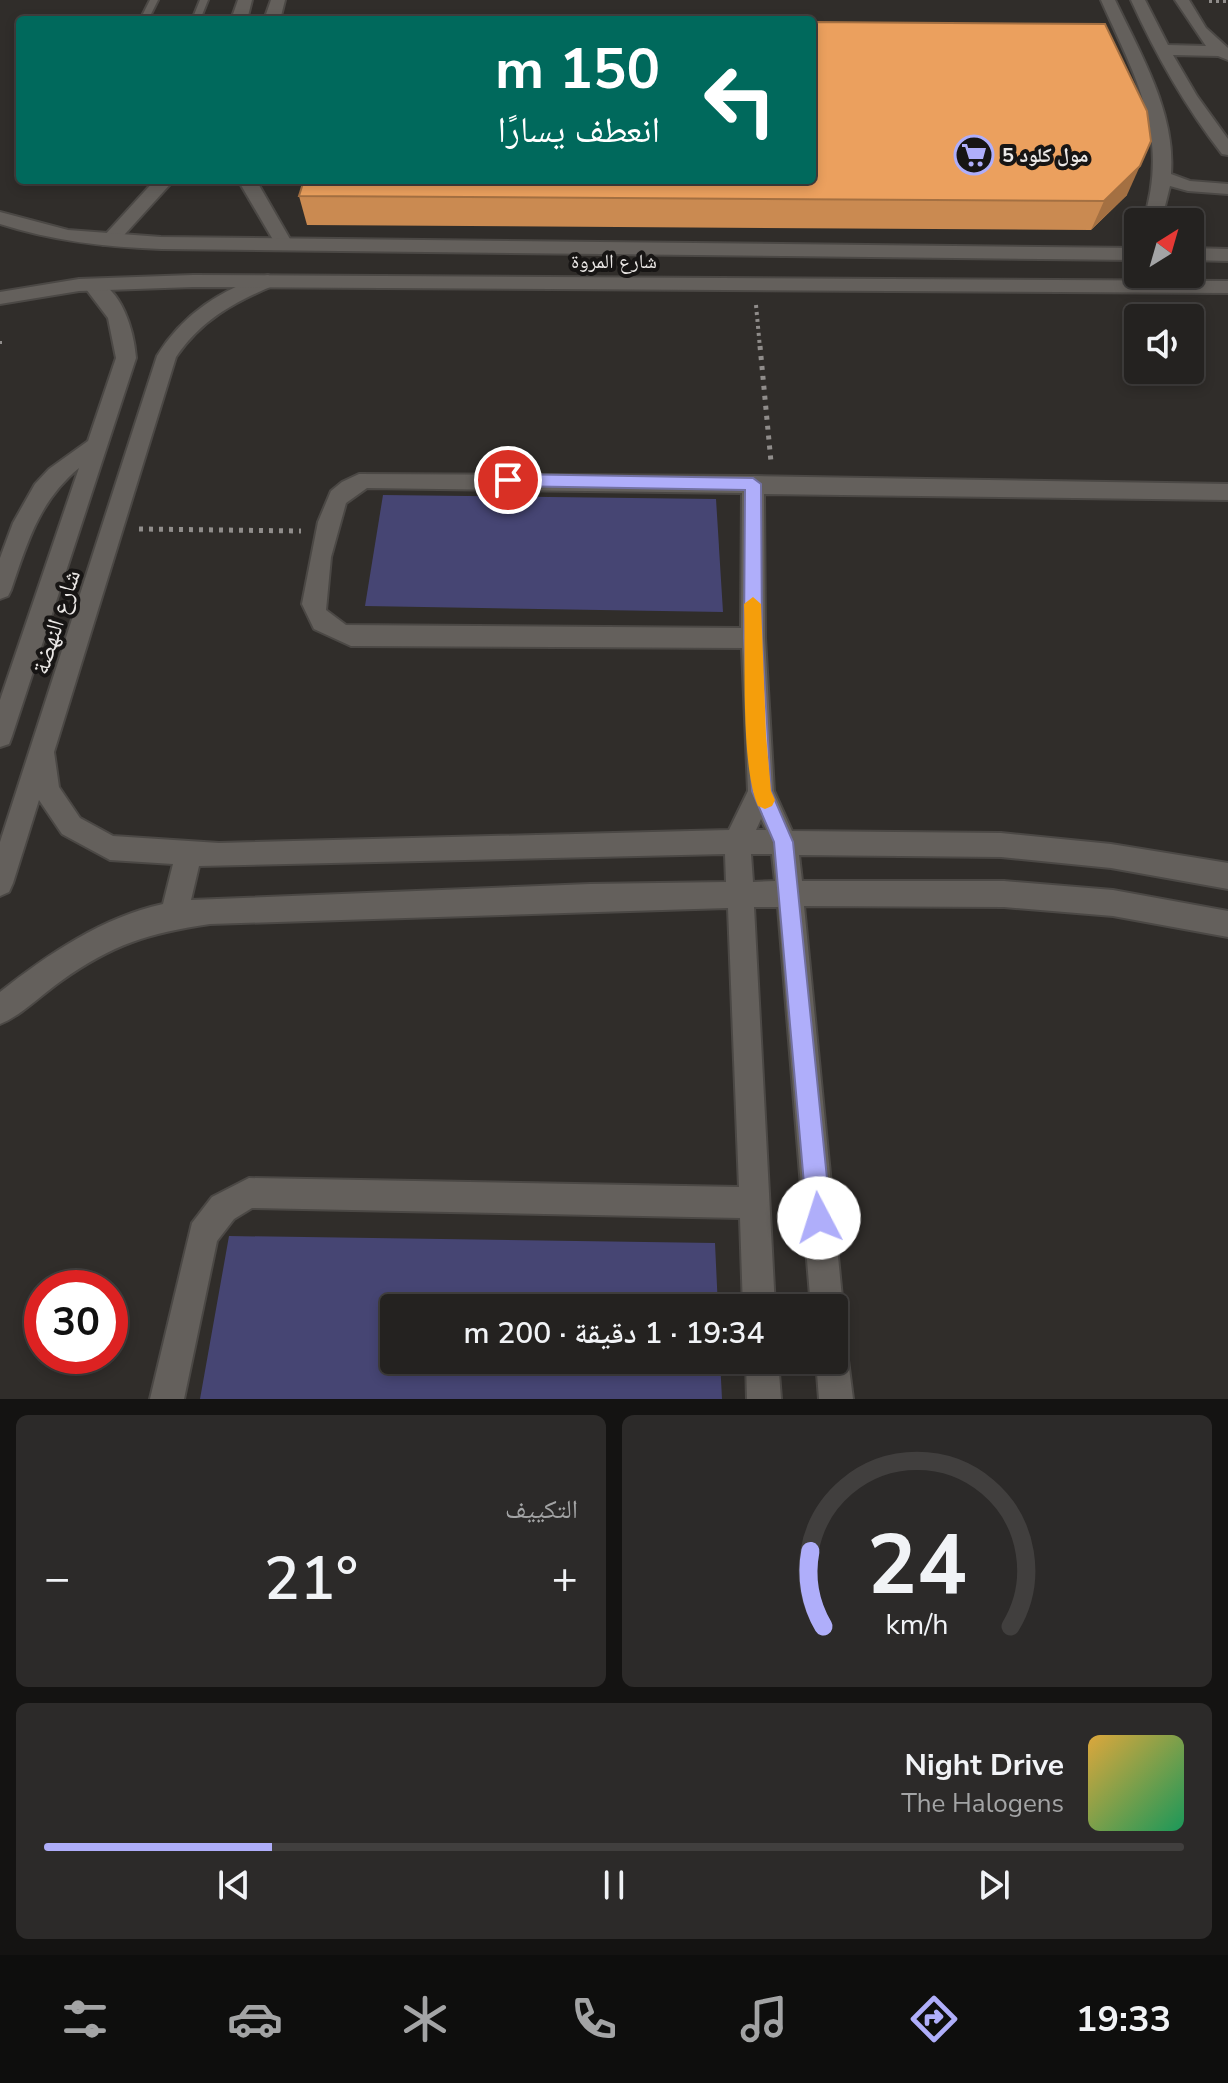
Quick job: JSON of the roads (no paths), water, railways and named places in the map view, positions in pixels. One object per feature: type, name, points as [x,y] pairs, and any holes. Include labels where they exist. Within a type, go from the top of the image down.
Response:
[{"type":"street","points":[[1108,0],[1159,120],[1163,177],[1155,208]]},
{"type":"street","points":[[1138,0],[1185,94],[1228,150]]},
{"type":"street","points":[[1182,0],[1198,32],[1224,53]]},
{"type":"street","points":[[1161,50],[1224,53]]},
{"type":"street","points":[[1163,177],[1188,186],[1228,189]]},
{"type":"street","points":[[109,241],[161,184]]},
{"type":"street","points":[[249,184],[285,246]]},
{"type":"street","name":"شارع المروة","points":[[1,219],[48,232],[109,241],[285,246],[1124,254]]},
{"type":"street","points":[[580,249],[582,283]]},
{"type":"street","points":[[1204,254],[1228,255]]},
{"type":"street","name":"شارع المروة","points":[[0,298],[92,285],[268,281],[1228,287]]},
{"type":"street","name":"شارع النهضة","points":[[0,883],[161,377],[174,345],[198,316],[218,302],[268,281]]},
{"type":"street","name":"شارع النهضة","points":[[0,736],[126,358],[122,324],[115,309],[92,285]]},
{"type":"street","points":[[119,378],[161,377]]},
{"type":"street","points":[[0,590],[31,506],[47,482],[70,461],[98,445]]},
{"type":"street","points":[[753,638],[351,636],[327,628],[314,610],[315,589],[336,499],[349,487],[366,480],[1228,492]]},
{"type":"street","points":[[763,484],[753,638],[761,791],[784,842],[826,1294]]},
{"type":"street","points":[[41,749],[47,791],[71,826],[110,848],[188,855],[737,842],[1001,845],[1111,856],[1228,876]]},
{"type":"street","points":[[758,1294],[737,842],[761,791]]},
{"type":"street","points":[[174,917],[188,855]]},
{"type":"street","points":[[0,1010],[40,977],[94,943],[150,920],[210,911],[738,893],[1004,894],[1113,903],[1228,924]]},
{"type":"street","points":[[167,1399],[203,1234],[223,1208],[249,1193],[754,1203]]},
{"type":"street","points":[[763,1374],[764,1399]]},
{"type":"street","points":[[833,1374],[836,1399]]},
{"type":"place","name":"مول كلود 5","points":[[974,155]]}]
